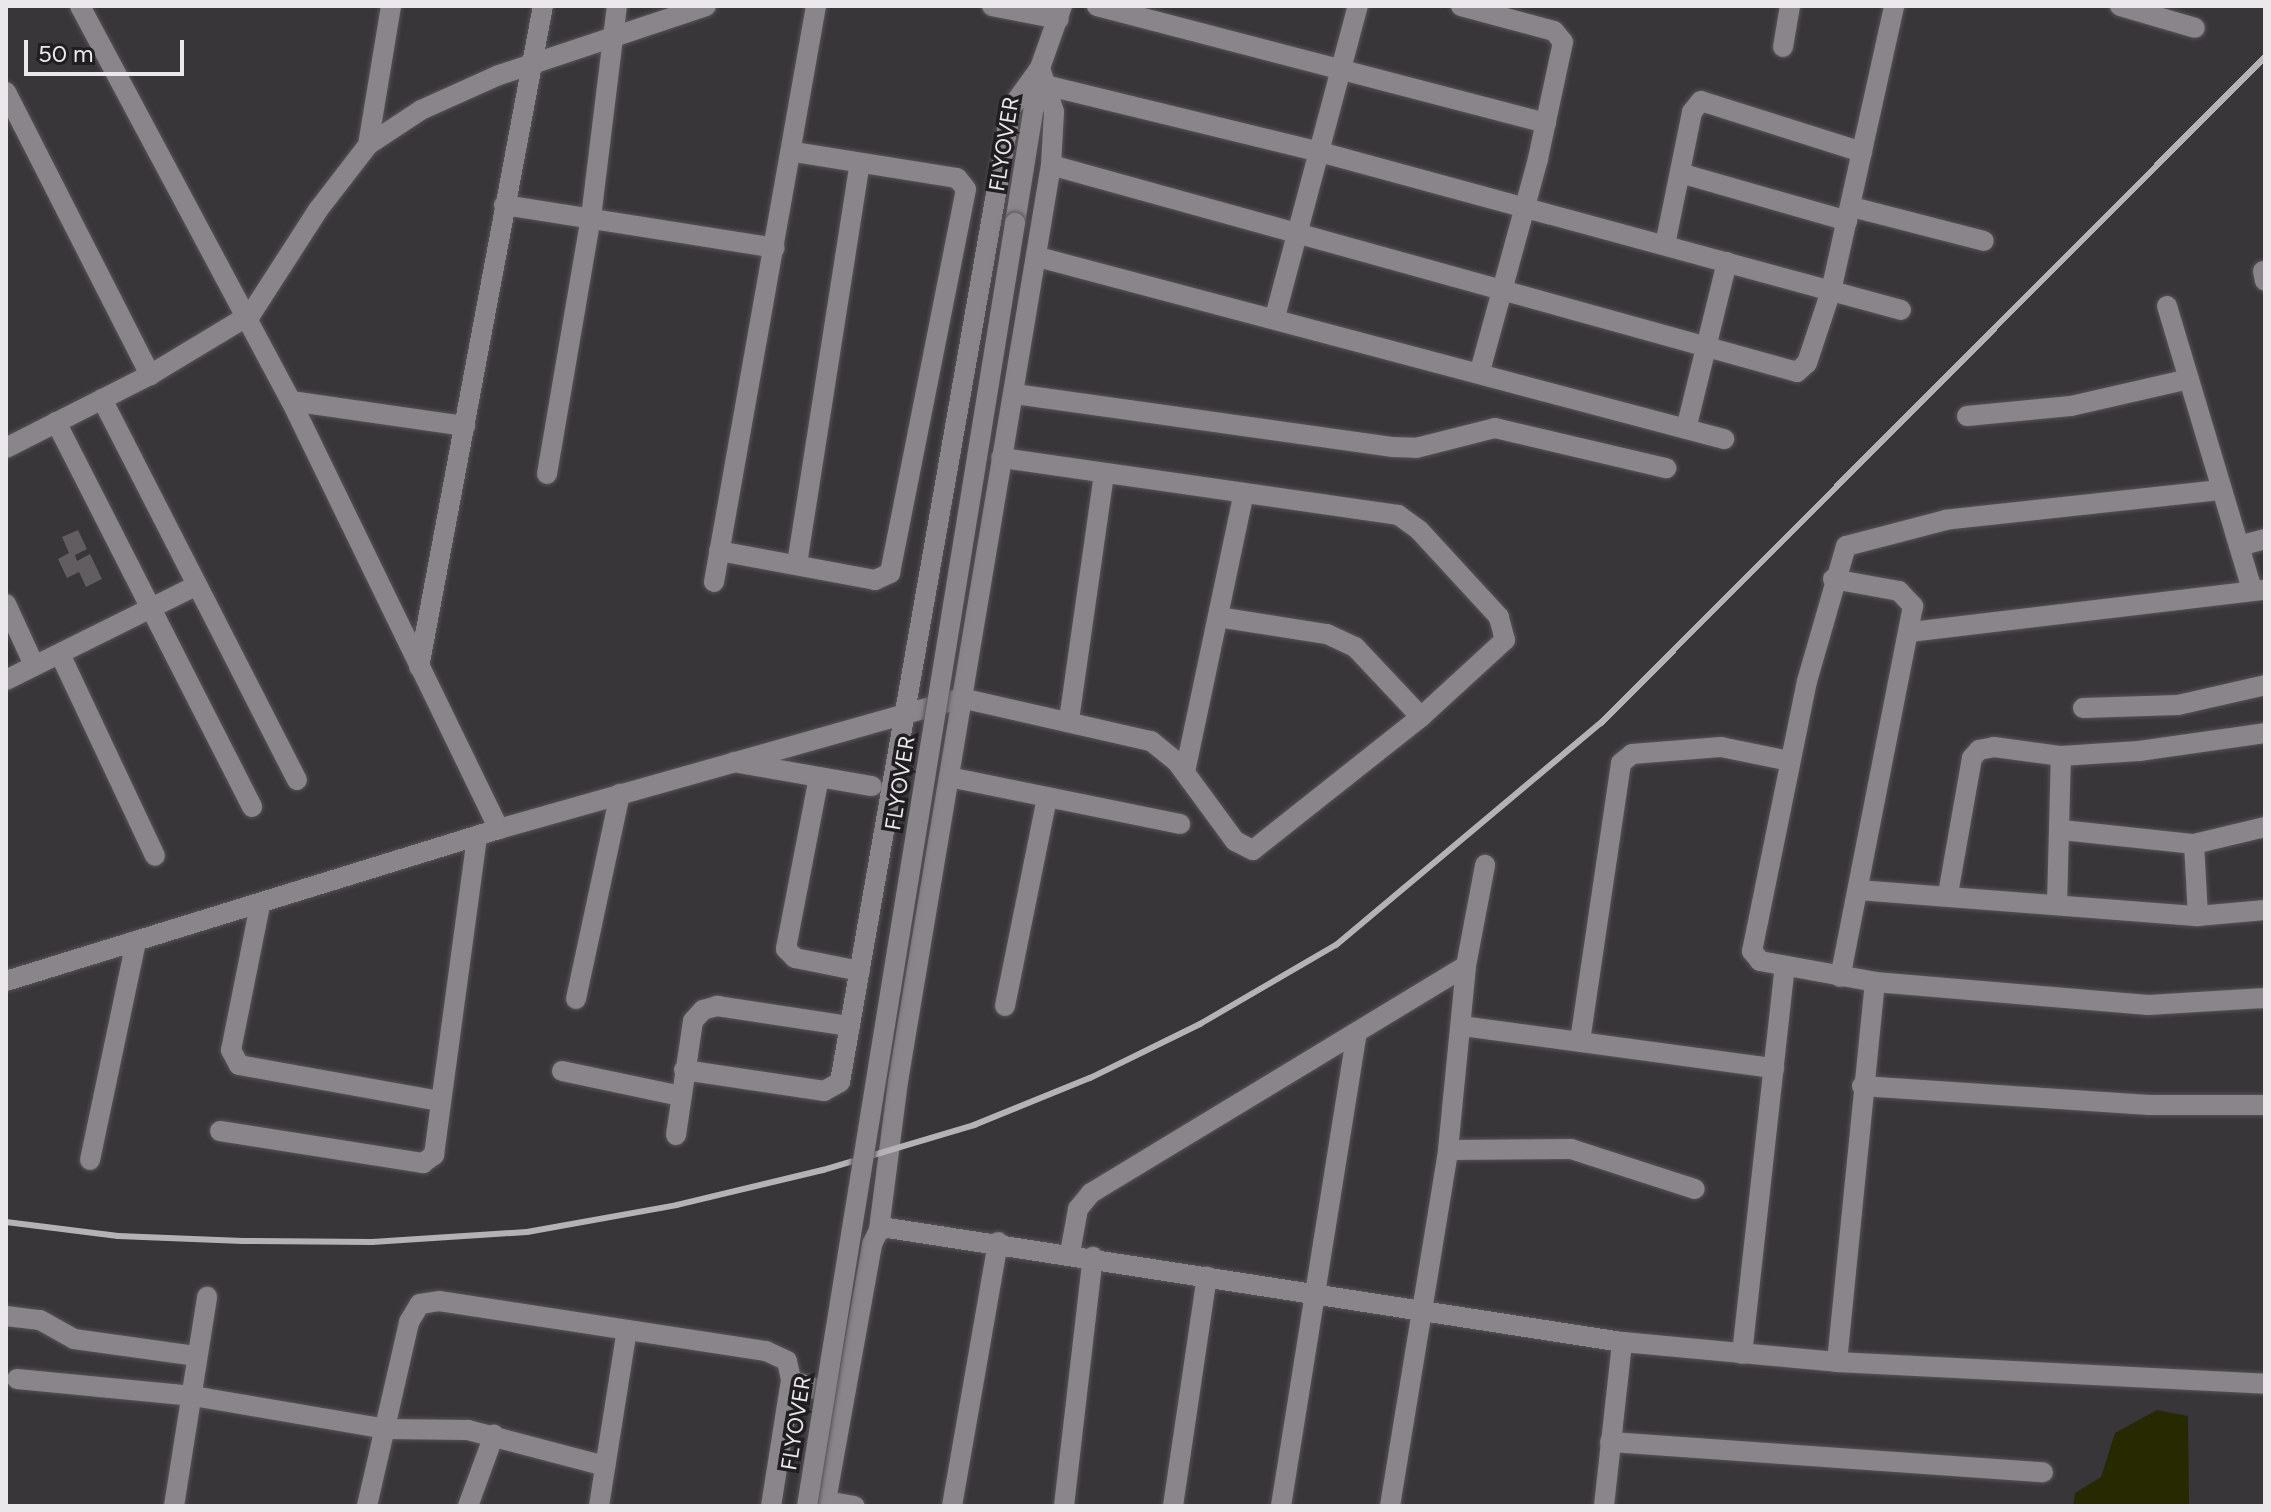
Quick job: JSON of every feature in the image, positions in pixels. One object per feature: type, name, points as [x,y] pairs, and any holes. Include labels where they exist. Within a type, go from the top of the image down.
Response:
[{"type":"street","points":[[80,6],[244,320],[291,401],[499,829]]},
{"type":"street","points":[[368,145],[391,6]]},
{"type":"street","points":[[419,667],[543,6]]},
{"type":"street","points":[[547,474],[591,217],[617,6]]},
{"type":"street","points":[[8,442],[150,375],[244,320],[368,145],[460,89],[706,6]]},
{"type":"street","points":[[714,582],[794,152],[816,6]]},
{"type":"street","points":[[855,1506],[819,1504],[845,1400],[879,1230],[898,1081],[1051,165],[1054,112],[1045,77],[1060,12],[995,6]]},
{"type":"street","points":[[1097,6],[1342,66],[1546,123]]},
{"type":"street","points":[[1275,317],[1358,6]]},
{"type":"street","points":[[1464,6],[1559,36],[1563,50],[1480,371]]},
{"type":"street","points":[[1783,47],[1790,6]]},
{"type":"street","points":[[1051,165],[1791,372],[1803,370],[1831,291],[1894,6]]},
{"type":"street","points":[[2125,7],[2195,28]]},
{"type":"street","points":[[1045,77],[1901,310]]},
{"type":"street","points":[[684,1070],[832,1090],[840,1082],[906,712],[944,468],[1011,108],[1045,77]]},
{"type":"street","name":"FLYOVER","points":[[819,1504],[1015,223],[1045,77]]},
{"type":"street","points":[[6,92],[150,375]]},
{"type":"street","points":[[1665,245],[1692,112],[1701,101],[1862,152]]},
{"type":"street","points":[[719,551],[875,580],[890,573],[966,189],[957,178],[794,152]]},
{"type":"street","points":[[797,564],[860,163]]},
{"type":"street","points":[[1680,173],[1850,214],[1984,241]]},
{"type":"street","points":[[504,205],[775,248]]},
{"type":"street","points":[[1038,257],[1480,371],[1724,439]]},
{"type":"street","points":[[1686,429],[1727,262]]},
{"type":"street","points":[[1911,632],[2258,590],[2220,490],[2167,306]]},
{"type":"street","points":[[1967,416],[2071,406],[2189,379]]},
{"type":"street","points":[[1015,394],[1393,447],[1416,448],[1462,432],[1495,428],[1666,468]]},
{"type":"street","points":[[102,399],[297,780]]},
{"type":"street","points":[[291,401],[465,426]]},
{"type":"street","points":[[56,422],[252,807]]},
{"type":"street","points":[[6,982],[499,829],[730,761],[961,698],[1151,741],[1185,772],[1235,841],[1261,849],[1421,717],[1505,640],[1499,617],[1419,530],[1398,515],[1001,458]]},
{"type":"street","points":[[1069,720],[1104,473]]},
{"type":"street","points":[[2220,490],[2004,512],[1868,537],[1846,546],[1833,579],[1752,942],[1760,961],[1875,982],[2148,1005],[2265,998]]},
{"type":"street","points":[[1185,772],[1244,493]]},
{"type":"street","points":[[2239,546],[2265,539]]},
{"type":"street","points":[[1833,579],[1907,594],[1913,606],[1911,632],[1840,977]]},
{"type":"street","points":[[6,680],[197,585]]},
{"type":"street","points":[[6,604],[34,665]]},
{"type":"street","points":[[1218,617],[1327,634],[1355,647],[1421,717]]},
{"type":"street","points":[[60,654],[155,856]]},
{"type":"street","points":[[2083,708],[2178,705],[2265,685]]},
{"type":"street","points":[[1948,894],[1972,758],[1979,750],[1994,747],[2061,756],[2172,748],[2265,733]]},
{"type":"street","points":[[1580,1041],[1621,763],[1632,754],[1721,747],[1790,761]]},
{"type":"street","points":[[2057,905],[2062,830],[2061,756]]},
{"type":"street","points":[[730,761],[872,786]]},
{"type":"street","points":[[819,777],[786,949],[795,958],[860,971]]},
{"type":"street","points":[[949,777],[1180,824]]},
{"type":"street","points":[[576,999],[620,794]]},
{"type":"street","points":[[1005,1006],[1047,797]]},
{"type":"street","points":[[2062,830],[2194,844],[2265,827]]},
{"type":"street","points":[[220,1131],[423,1163],[437,1147],[439,1101],[477,837]]},
{"type":"street","points":[[2194,844],[2198,916]]},
{"type":"street","points":[[1390,1506],[1418,1312],[1448,1150],[1466,966],[1485,865]]},
{"type":"street","points":[[1858,890],[1948,894],[2198,916],[2265,910]]},
{"type":"street","points":[[260,905],[231,1050],[239,1065],[439,1101]]},
{"type":"street","points":[[90,1160],[136,941]]},
{"type":"street","points":[[1070,1253],[1078,1209],[1091,1193],[1356,1036],[1466,966]]},
{"type":"street","points":[[1742,1354],[1785,967]]},
{"type":"street","points":[[1837,1362],[1862,1086],[1875,982]]},
{"type":"street","points":[[676,1135],[693,1021],[711,1006],[850,1026]]},
{"type":"street","points":[[1462,1026],[1774,1068]]},
{"type":"street","points":[[1281,1506],[1356,1036]]},
{"type":"street","points":[[562,1071],[681,1096]]},
{"type":"street","points":[[1862,1086],[2149,1105],[2265,1105]]},
{"type":"street","points":[[1448,1150],[1571,1149],[1695,1189]]},
{"type":"street","points":[[879,1230],[998,1242],[1315,1296],[1622,1342],[1837,1362],[2265,1384]]},
{"type":"street","points":[[952,1506],[998,1242]]},
{"type":"street","points":[[1064,1506],[1093,1257]]},
{"type":"street","points":[[1173,1506],[1207,1277]]},
{"type":"street","points":[[179,1505],[207,1297]]},
{"type":"street","points":[[367,1506],[409,1322],[420,1304],[439,1301],[766,1351],[787,1361],[791,1380],[771,1506]]},
{"type":"street","points":[[6,1316],[40,1320],[74,1339],[197,1356]]},
{"type":"street","points":[[599,1506],[627,1330]]},
{"type":"street","points":[[1604,1506],[1622,1342]]},
{"type":"street","points":[[17,1379],[193,1396],[387,1429],[468,1430],[605,1466]]},
{"type":"street","points":[[791,1380],[845,1400]]},
{"type":"street","points":[[468,1506],[494,1435]]},
{"type":"street","points":[[1610,1442],[2043,1472]]},
{"type":"shaded area","points":[[2157,1410],[2188,1416],[2189,1506],[2073,1506],[2075,1493],[2101,1477],[2115,1433]]},
{"type":"building","points":[[78,530],[87,549],[75,555],[77,561],[90,554],[102,579],[86,587],[79,572],[67,578],[58,559],[69,553],[62,537]]},
{"type":"railway","points":[[6,1222],[118,1236],[243,1241],[372,1242],[527,1232],[677,1205],[823,1170],[974,1125],[1090,1078],[1200,1024],[1336,945],[1601,723],[2265,57]]}]
